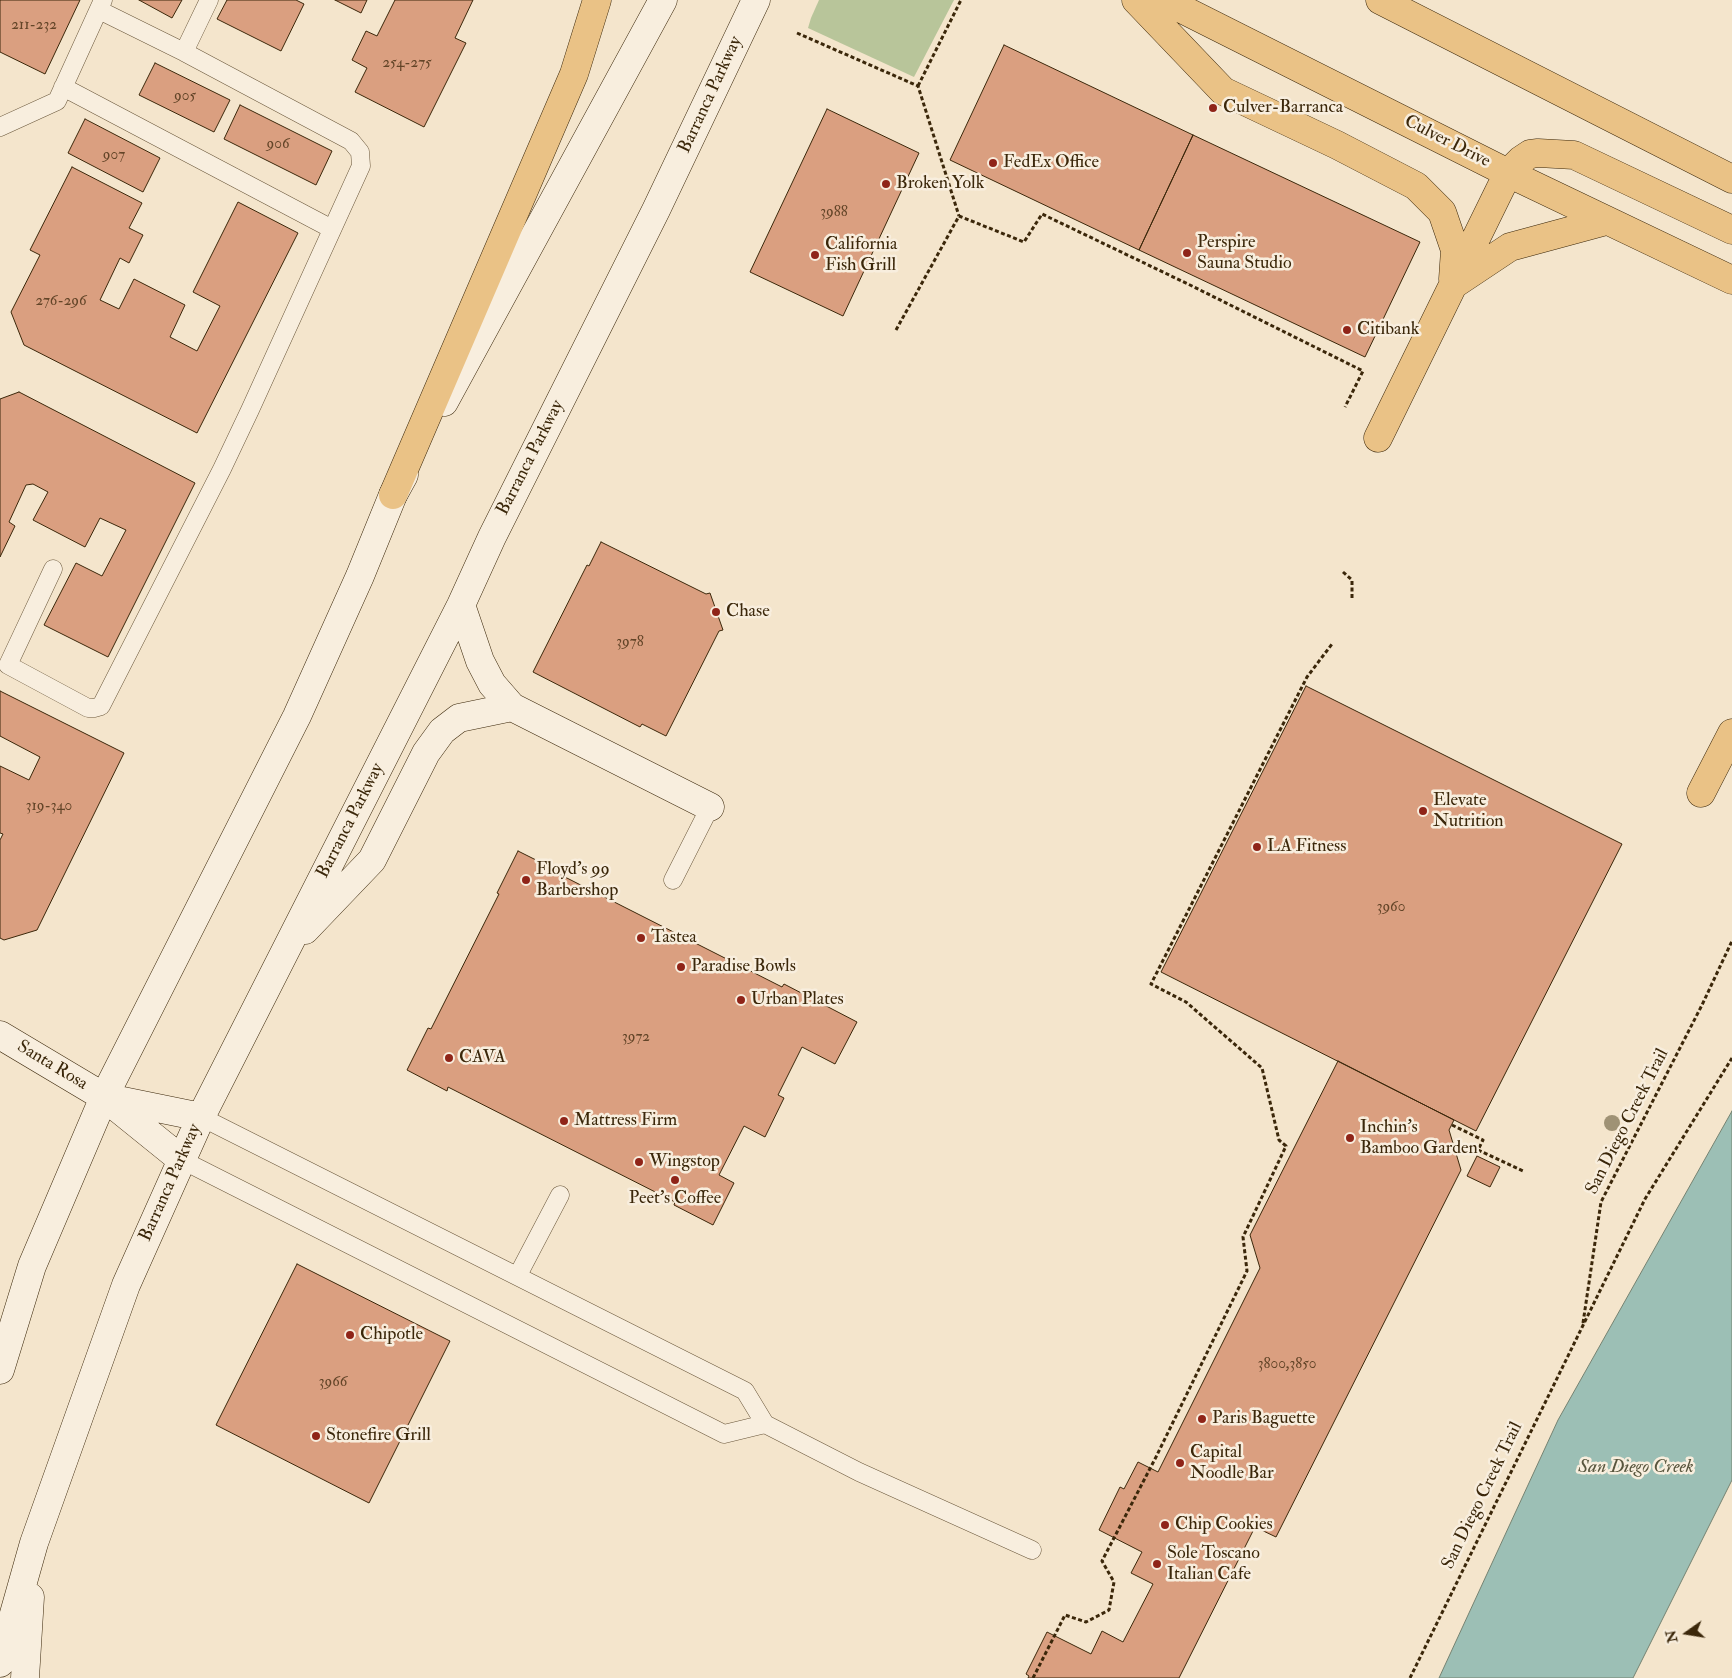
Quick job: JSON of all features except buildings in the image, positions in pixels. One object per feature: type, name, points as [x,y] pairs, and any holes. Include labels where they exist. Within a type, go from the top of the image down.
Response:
[{"type":"main road","points":[[0,1370],[32,1266],[104,1097],[297,716],[356,585],[574,74],[597,0]]},
{"type":"main road","points":[[394,495],[663,0]]},
{"type":"main road","name":"Barranca Parkway","points":[[0,1663],[34,1544],[126,1285],[201,1117],[461,605],[492,537],[656,210],[756,0]]},
{"type":"main road","points":[[1136,0],[1224,91],[1337,145],[1416,186],[1442,212],[1451,236],[1455,250],[1452,286]]},
{"type":"main road","name":"Culver Drive","points":[[1164,0],[1508,173],[1732,280]]},
{"type":"main road","points":[[1380,0],[1732,179]]},
{"type":"main road","points":[[1378,438],[1508,173],[1530,154],[1538,152],[1574,155],[1732,230]]},
{"type":"main road","points":[[1452,286],[1510,247],[1606,220]]},
{"type":"main road","points":[[461,605],[480,661],[492,684],[512,707],[710,807]]},
{"type":"main road","points":[[285,952],[372,860],[426,753],[442,731],[459,718],[512,707]]},
{"type":"main road","points":[[1702,793],[1732,733]]},
{"type":"main road","name":"Santa Rosa","points":[[0,1035],[104,1097],[182,1160]]},
{"type":"main road","name":"Santa Rosa","points":[[104,1097],[201,1117]]},
{"type":"main road","points":[[25,1678],[34,1544]]},
{"type":"lane","points":[[184,52],[209,0]]},
{"type":"lane","points":[[0,127],[58,101],[101,5],[184,52],[351,141],[360,152],[360,166],[226,461],[101,706],[88,708],[4,663],[53,569]]},
{"type":"lane","points":[[63,87],[332,229]]},
{"type":"lane","points":[[673,880],[710,807]]},
{"type":"lane","points":[[201,1117],[745,1390],[764,1424],[859,1472],[1032,1550]]},
{"type":"lane","points":[[182,1160],[724,1434],[764,1424]]},
{"type":"lane","points":[[518,1275],[560,1195]]},
{"type":"path","points":[[896,330],[959,216],[918,86],[961,0]]},
{"type":"path","points":[[797,32],[918,86]]},
{"type":"path","points":[[959,216],[1024,242],[1042,214],[1190,285],[1363,371],[1345,407]]},
{"type":"path","points":[[1344,572],[1352,580],[1352,599]]},
{"type":"path","points":[[1032,1678],[1065,1615],[1086,1622],[1109,1610],[1114,1582],[1102,1561],[1156,1457],[1247,1271],[1243,1237],[1286,1146],[1279,1140],[1262,1068],[1186,1002],[1150,984],[1307,676],[1332,644]]},
{"type":"path","name":"San Diego Creek Trail","points":[[1582,1326],[1601,1202],[1702,1005],[1732,941]]},
{"type":"path","name":"San Diego Creek Trail","points":[[1410,1678],[1646,1199],[1732,1058]]},
{"type":"path","points":[[1452,1125],[1483,1140],[1478,1150],[1522,1171]]},
{"type":"green space","points":[[819,0],[954,0],[914,77],[808,28]]},
{"type":"water","name":"San Diego Creek","points":[[1732,1111],[1732,1480],[1633,1678],[1439,1678],[1558,1420]]},
{"type":"place","name":"Culver-Barranca","points":[[1213,108]]},
{"type":"place","name":"FedEx Office","points":[[993,163]]},
{"type":"place","name":"Broken Yolk","points":[[886,184]]},
{"type":"place","name":"Perspire Sauna Studio","points":[[1187,253]]},
{"type":"place","name":"California Fish Grill","points":[[815,255]]},
{"type":"place","name":"Citibank","points":[[1347,330]]},
{"type":"place","name":"Chase","points":[[716,612]]},
{"type":"place","name":"Elevate Nutrition","points":[[1423,811]]},
{"type":"place","name":"LA Fitness","points":[[1257,847]]},
{"type":"place","name":"Floyd's 99 Barbershop","points":[[526,880]]},
{"type":"place","name":"Tastea","points":[[641,938]]},
{"type":"place","name":"Paradise Bowls","points":[[681,967]]},
{"type":"place","name":"Urban Plates","points":[[741,1000]]},
{"type":"place","name":"CAVA","points":[[449,1058]]},
{"type":"place","name":"Mattress Firm","points":[[564,1121]]},
{"type":"place","name":"Inchin’s Bamboo Garden","points":[[1350,1138]]},
{"type":"place","name":"Wingstop","points":[[639,1162]]},
{"type":"place","name":"Peet's Coffee","points":[[675,1180]]},
{"type":"place","name":"Chipotle","points":[[350,1335]]},
{"type":"place","name":"Paris Baguette","points":[[1202,1419]]},
{"type":"place","name":"Stonefire Grill","points":[[316,1436]]},
{"type":"place","name":"Capital Noodle Bar","points":[[1180,1463]]},
{"type":"place","name":"Chip Cookies","points":[[1165,1525]]},
{"type":"place","name":"Sole Toscano Italian Cafe","points":[[1157,1564]]}]
